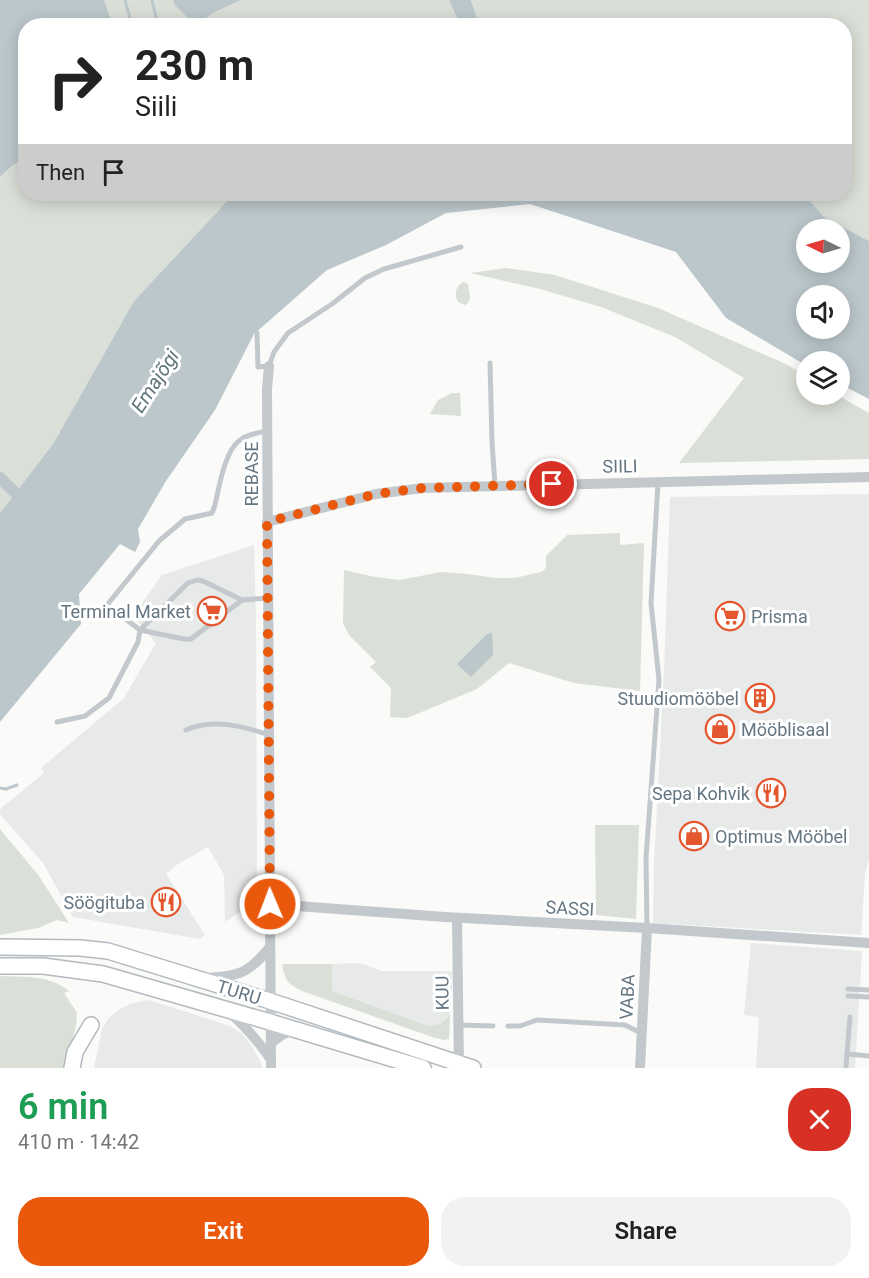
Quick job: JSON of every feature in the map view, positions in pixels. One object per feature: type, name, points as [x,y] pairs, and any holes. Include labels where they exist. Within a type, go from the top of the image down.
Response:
[{"type":"main road","name":"TURU","points":[[0,947],[80,948],[108,951],[270,1001],[464,1067]]},
{"type":"main road","name":"TURU","points":[[0,966],[43,966],[103,974],[423,1068]]},
{"type":"main road","points":[[72,1068],[75,1052],[91,1025]]},
{"type":"street","name":"REBASE","points":[[269,366],[267,522],[271,1064]]},
{"type":"street","name":"SIILI","points":[[267,522],[376,494],[423,488],[869,477]]},
{"type":"street","name":"SASSI","points":[[270,904],[457,918],[869,943]]},
{"type":"street","name":"KUU","points":[[457,918],[459,1025],[464,1067]]},
{"type":"street","name":"VABA","points":[[640,1068],[647,928]]},
{"type":"street","points":[[196,979],[225,977],[246,971],[258,962],[270,947]]},
{"type":"street","points":[[224,1008],[258,1041],[271,1064]]},
{"type":"street","points":[[271,1043],[294,1029]]},
{"type":"lane","name":"REBASE","points":[[269,366],[274,352],[288,333],[332,304],[365,278],[384,269],[461,247]]},
{"type":"lane","points":[[257,333],[258,367],[269,366]]},
{"type":"lane","points":[[490,363],[495,486]]},
{"type":"lane","points":[[242,600],[191,639],[141,630],[107,604],[159,541],[185,519],[212,513],[229,453],[238,441],[252,434],[267,431]]},
{"type":"lane","points":[[647,928],[646,858],[658,680],[651,603],[658,482]]},
{"type":"lane","points":[[57,722],[86,716],[109,698],[138,642],[141,630],[188,582],[203,581],[242,600],[268,598]]},
{"type":"lane","points":[[186,730],[200,725],[215,724],[248,727],[269,735]]},
{"type":"lane","points":[[869,990],[848,993],[869,997]]},
{"type":"lane","points":[[846,1068],[850,1017]]},
{"type":"lane","points":[[508,1026],[520,1026],[537,1020],[625,1025],[642,1033]]},
{"type":"lane","points":[[459,1025],[493,1026]]},
{"type":"lane","points":[[847,1054],[869,1056]]},
{"type":"shaded area","points":[[104,0],[173,0],[181,10],[193,18],[110,18]]},
{"type":"shaded area","points":[[241,0],[449,0],[457,18],[206,18]]},
{"type":"shaded area","points":[[471,0],[869,0],[869,241],[850,231],[850,219],[828,219],[810,201],[852,201],[852,18],[477,18]]},
{"type":"shaded area","points":[[18,162],[18,201],[227,201],[134,301],[53,444],[0,513],[0,177]]},
{"type":"shaded area","points":[[506,268],[555,275],[658,308],[788,365],[796,370],[796,405],[850,405],[850,402],[869,413],[869,459],[679,463],[744,378],[675,337],[601,307],[540,289],[470,273]]},
{"type":"shaded area","points":[[463,282],[468,284],[470,298],[465,305],[458,302],[456,293],[458,286]]},
{"type":"shaded area","points":[[452,393],[460,393],[461,416],[430,414],[438,400]]},
{"type":"shaded area","points":[[869,494],[869,857],[865,874],[861,935],[653,923],[670,497]]},
{"type":"shaded area","points":[[620,533],[620,545],[644,543],[640,691],[574,683],[509,663],[477,689],[407,718],[390,717],[391,688],[370,667],[376,662],[349,635],[343,623],[344,570],[400,580],[441,572],[515,578],[541,572],[546,568],[546,556],[567,535]]},
{"type":"shaded area","points":[[254,545],[257,900],[225,922],[224,875],[208,847],[178,864],[166,874],[205,935],[200,939],[73,917],[43,863],[0,814],[0,809],[44,773],[41,768],[124,698],[156,643],[133,616],[162,575]]},
{"type":"shaded area","points":[[595,825],[639,825],[636,919],[596,915]]},
{"type":"shaded area","points":[[0,829],[39,876],[69,923],[57,920],[38,928],[0,935]]},
{"type":"shaded area","points":[[751,943],[862,951],[855,1068],[756,1068],[759,1017],[744,1015]]},
{"type":"shaded area","points":[[360,963],[382,971],[453,971],[450,1016],[440,1024],[429,1026],[332,991],[332,964]]},
{"type":"shaded area","points":[[282,964],[332,964],[332,991],[429,1026],[440,1024],[450,1016],[449,1039],[435,1038],[302,991],[288,980]]},
{"type":"shaded area","points":[[0,976],[45,979],[69,991],[64,993],[77,1013],[65,1068],[0,1068]]},
{"type":"shaded area","points":[[149,1000],[230,1026],[241,1033],[252,1046],[262,1068],[94,1068],[102,1029],[108,1019],[120,1009],[133,1003]]},
{"type":"water","points":[[0,0],[104,0],[110,18],[18,18],[18,162],[0,177]]},
{"type":"water","points":[[173,0],[241,0],[206,18],[188,18]]},
{"type":"water","points":[[449,0],[471,0],[477,18],[457,18]]},
{"type":"water","name":"Emajõgi","points":[[227,201],[810,201],[828,219],[796,219],[796,273],[850,273],[850,231],[869,241],[869,399],[850,389],[850,351],[796,351],[796,359],[726,318],[676,252],[530,204],[446,213],[386,245],[327,270],[254,334],[215,410],[166,481],[138,529],[140,542],[135,552],[120,544],[79,594],[81,624],[0,722],[0,513],[53,444],[134,301]]},
{"type":"water","points":[[492,633],[493,655],[471,677],[457,664],[487,634]]},
{"type":"waterway","points":[[125,0],[130,18]]},
{"type":"waterway","points":[[152,0],[156,18]]},
{"type":"waterway","points":[[0,478],[27,504]]},
{"type":"waterway","points":[[0,788],[6,789],[17,785]]},
{"type":"place","name":"Terminal Market","points":[[212,611]]},
{"type":"place","name":"Prisma","points":[[730,616]]},
{"type":"place","name":"Stuudiomööbel","points":[[760,698]]},
{"type":"place","name":"Mööblisaal","points":[[720,729]]},
{"type":"place","name":"Sepa Kohvik","points":[[771,793]]},
{"type":"place","name":"Optimus Mööbel","points":[[694,836]]},
{"type":"place","name":"Söögituba","points":[[166,902]]},
{"type":"route","points":[[270,904],[267,522],[376,494],[423,488],[552,484]]}]
